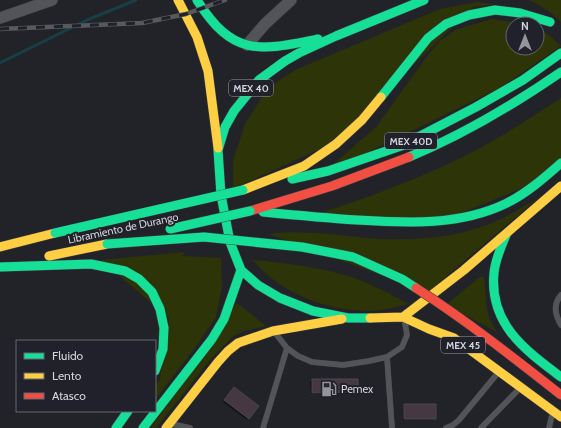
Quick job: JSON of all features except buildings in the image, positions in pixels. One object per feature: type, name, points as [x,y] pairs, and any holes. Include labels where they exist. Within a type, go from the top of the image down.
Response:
[{"type":"main road","name":"MEX 40","points":[[178,0],[197,37],[208,71],[218,150],[221,195],[230,242],[241,270],[258,285],[280,298],[313,311],[348,318]]},
{"type":"main road","name":"MEX 40","points":[[197,0],[202,9],[219,29],[234,41],[247,45],[258,47],[280,46],[336,36]]},
{"type":"main road","name":"MEX 40","points":[[218,150],[225,127],[234,111],[259,80],[285,61],[336,36],[424,0]]},
{"type":"main road","points":[[516,3],[550,22],[557,31]]},
{"type":"main road","points":[[244,190],[304,166],[336,144],[362,120],[428,38],[446,24],[468,15],[495,10],[520,13],[550,22]]},
{"type":"main road","name":"MEX 40D","points":[[244,190],[328,171],[401,146],[523,80],[561,52]]},
{"type":"main road","name":"MEX 40D","points":[[250,211],[342,184],[437,146],[486,121],[561,72]]},
{"type":"main road","points":[[250,211],[398,223],[430,222],[482,213],[507,204],[526,192],[561,164]]},
{"type":"main road","points":[[521,222],[561,174]]},
{"type":"main road","points":[[403,317],[425,302],[506,235],[561,186]]},
{"type":"main road","name":"Libramiento de Durango","points":[[0,247],[244,190]]},
{"type":"main road","name":"Libramiento de Durango","points":[[0,267],[29,264],[71,251],[250,211]]},
{"type":"main road","points":[[506,235],[496,262],[494,273],[496,307],[501,320],[511,335],[522,346],[561,377]]},
{"type":"main road","points":[[107,244],[211,238],[302,247],[353,257],[402,279],[456,314],[490,338],[561,395]]},
{"type":"main road","points":[[29,264],[91,264],[125,271],[139,279],[152,292],[160,309],[164,328],[163,349],[156,368]]},
{"type":"main road","points":[[156,411],[212,339],[224,319],[241,270]]},
{"type":"main road","name":"MEX 45","points":[[348,318],[403,317],[454,338],[561,418]]},
{"type":"main road","points":[[168,426],[218,362],[238,343],[273,331],[348,318]]},
{"type":"main road","points":[[116,428],[127,412]]},
{"type":"main road","points":[[143,428],[155,412]]},
{"type":"street","points":[[0,18],[52,0]]},
{"type":"street","points":[[247,45],[265,24],[291,0]]},
{"type":"lane","points":[[561,295],[556,306],[556,314],[561,325]]},
{"type":"lane","points":[[273,331],[287,348],[298,356],[312,362],[343,364],[369,361],[386,357],[402,347],[407,335],[403,317]]},
{"type":"lane","points":[[263,428],[287,348]]},
{"type":"lane","points":[[386,357],[392,428]]},
{"type":"lane","points":[[446,428],[460,420],[499,371]]},
{"type":"lane","points":[[481,428],[521,387]]},
{"type":"lane","points":[[549,428],[553,411]]},
{"type":"lane","points":[[168,426],[190,428]]},
{"type":"green space","points":[[528,0],[561,0],[561,22],[546,9]]},
{"type":"green space","points":[[477,2],[494,4],[473,7],[333,143],[233,189],[233,160],[245,124],[264,94],[278,81],[295,70],[440,9]]},
{"type":"green space","points":[[492,19],[505,21],[505,56],[545,56],[545,33],[561,46],[500,88],[321,175],[376,127],[425,59],[440,41],[455,30]]},
{"type":"green space","points":[[561,98],[561,159],[535,183],[444,220],[308,217],[417,178],[460,159],[521,124]]},
{"type":"green space","points":[[537,199],[423,296],[397,281],[269,234],[302,232],[374,239],[410,239],[446,236],[481,227],[497,221]]},
{"type":"green space","points":[[185,252],[182,256],[221,258],[222,287],[216,317],[195,348],[156,399],[156,385],[160,379],[169,318],[101,260]]},
{"type":"green space","points":[[253,260],[306,267],[346,276],[373,286],[408,304],[385,310],[371,311],[338,308],[322,304],[291,291],[264,272]]},
{"type":"green space","points":[[480,277],[484,277],[487,309],[490,320],[497,332],[446,305]]},
{"type":"green space","points":[[237,303],[266,326],[244,331],[232,337],[210,360],[156,428],[151,428]]},
{"type":"waterway","points":[[0,63],[87,20],[136,0]]},
{"type":"railway","points":[[0,29],[142,23],[186,14],[225,0]]},
{"type":"traffic: fast","points":[[197,0],[210,19],[235,41],[263,47],[279,46],[318,39]]},
{"type":"traffic: fast","points":[[370,318],[348,318],[313,311],[280,298],[258,285],[241,270],[230,242],[221,195],[218,150],[225,127],[234,111],[259,80],[285,61],[336,36],[424,0]]},
{"type":"traffic: fast","points":[[381,97],[428,38],[446,24],[469,15],[495,10],[520,13],[550,22]]},
{"type":"traffic: fast","points":[[292,179],[328,171],[401,146],[476,107],[523,80],[561,53]]},
{"type":"traffic: fast","points":[[409,157],[449,139],[487,119],[561,72]]},
{"type":"traffic: fast","points":[[263,212],[395,222],[434,221],[471,216],[514,199],[542,180],[561,163]]},
{"type":"traffic: fast","points":[[55,233],[243,190]]},
{"type":"traffic: fast","points":[[170,229],[250,211]]},
{"type":"traffic: fast","points":[[506,235],[497,258],[494,273],[494,291],[497,307],[512,334],[535,357],[561,377]]},
{"type":"traffic: fast","points":[[107,244],[204,237],[302,247],[353,257],[402,279],[416,288]]},
{"type":"traffic: fast","points":[[0,267],[91,264],[125,271],[139,279],[152,292],[160,309],[164,328],[163,349],[156,368]]},
{"type":"traffic: fast","points":[[156,411],[212,339],[224,319],[241,270]]},
{"type":"traffic: fast","points":[[116,428],[127,412]]},
{"type":"traffic: fast","points":[[143,428],[155,412]]},
{"type":"traffic: slow","points":[[178,0],[197,37],[208,71],[218,148]]},
{"type":"traffic: slow","points":[[243,190],[304,166],[336,144],[362,120],[381,97]]},
{"type":"traffic: slow","points":[[403,317],[464,270],[561,186]]},
{"type":"traffic: slow","points":[[0,247],[55,233]]},
{"type":"traffic: slow","points":[[49,256],[107,244]]},
{"type":"traffic: slow","points":[[370,318],[403,317],[454,338],[561,417]]},
{"type":"traffic: slow","points":[[166,428],[218,362],[238,343],[273,331],[342,319]]},
{"type":"traffic: jam","points":[[250,211],[332,186],[409,157]]},
{"type":"traffic: jam","points":[[416,288],[472,327],[561,395]]},
{"type":"place","name":"Pemex","points":[[329,389]]}]
